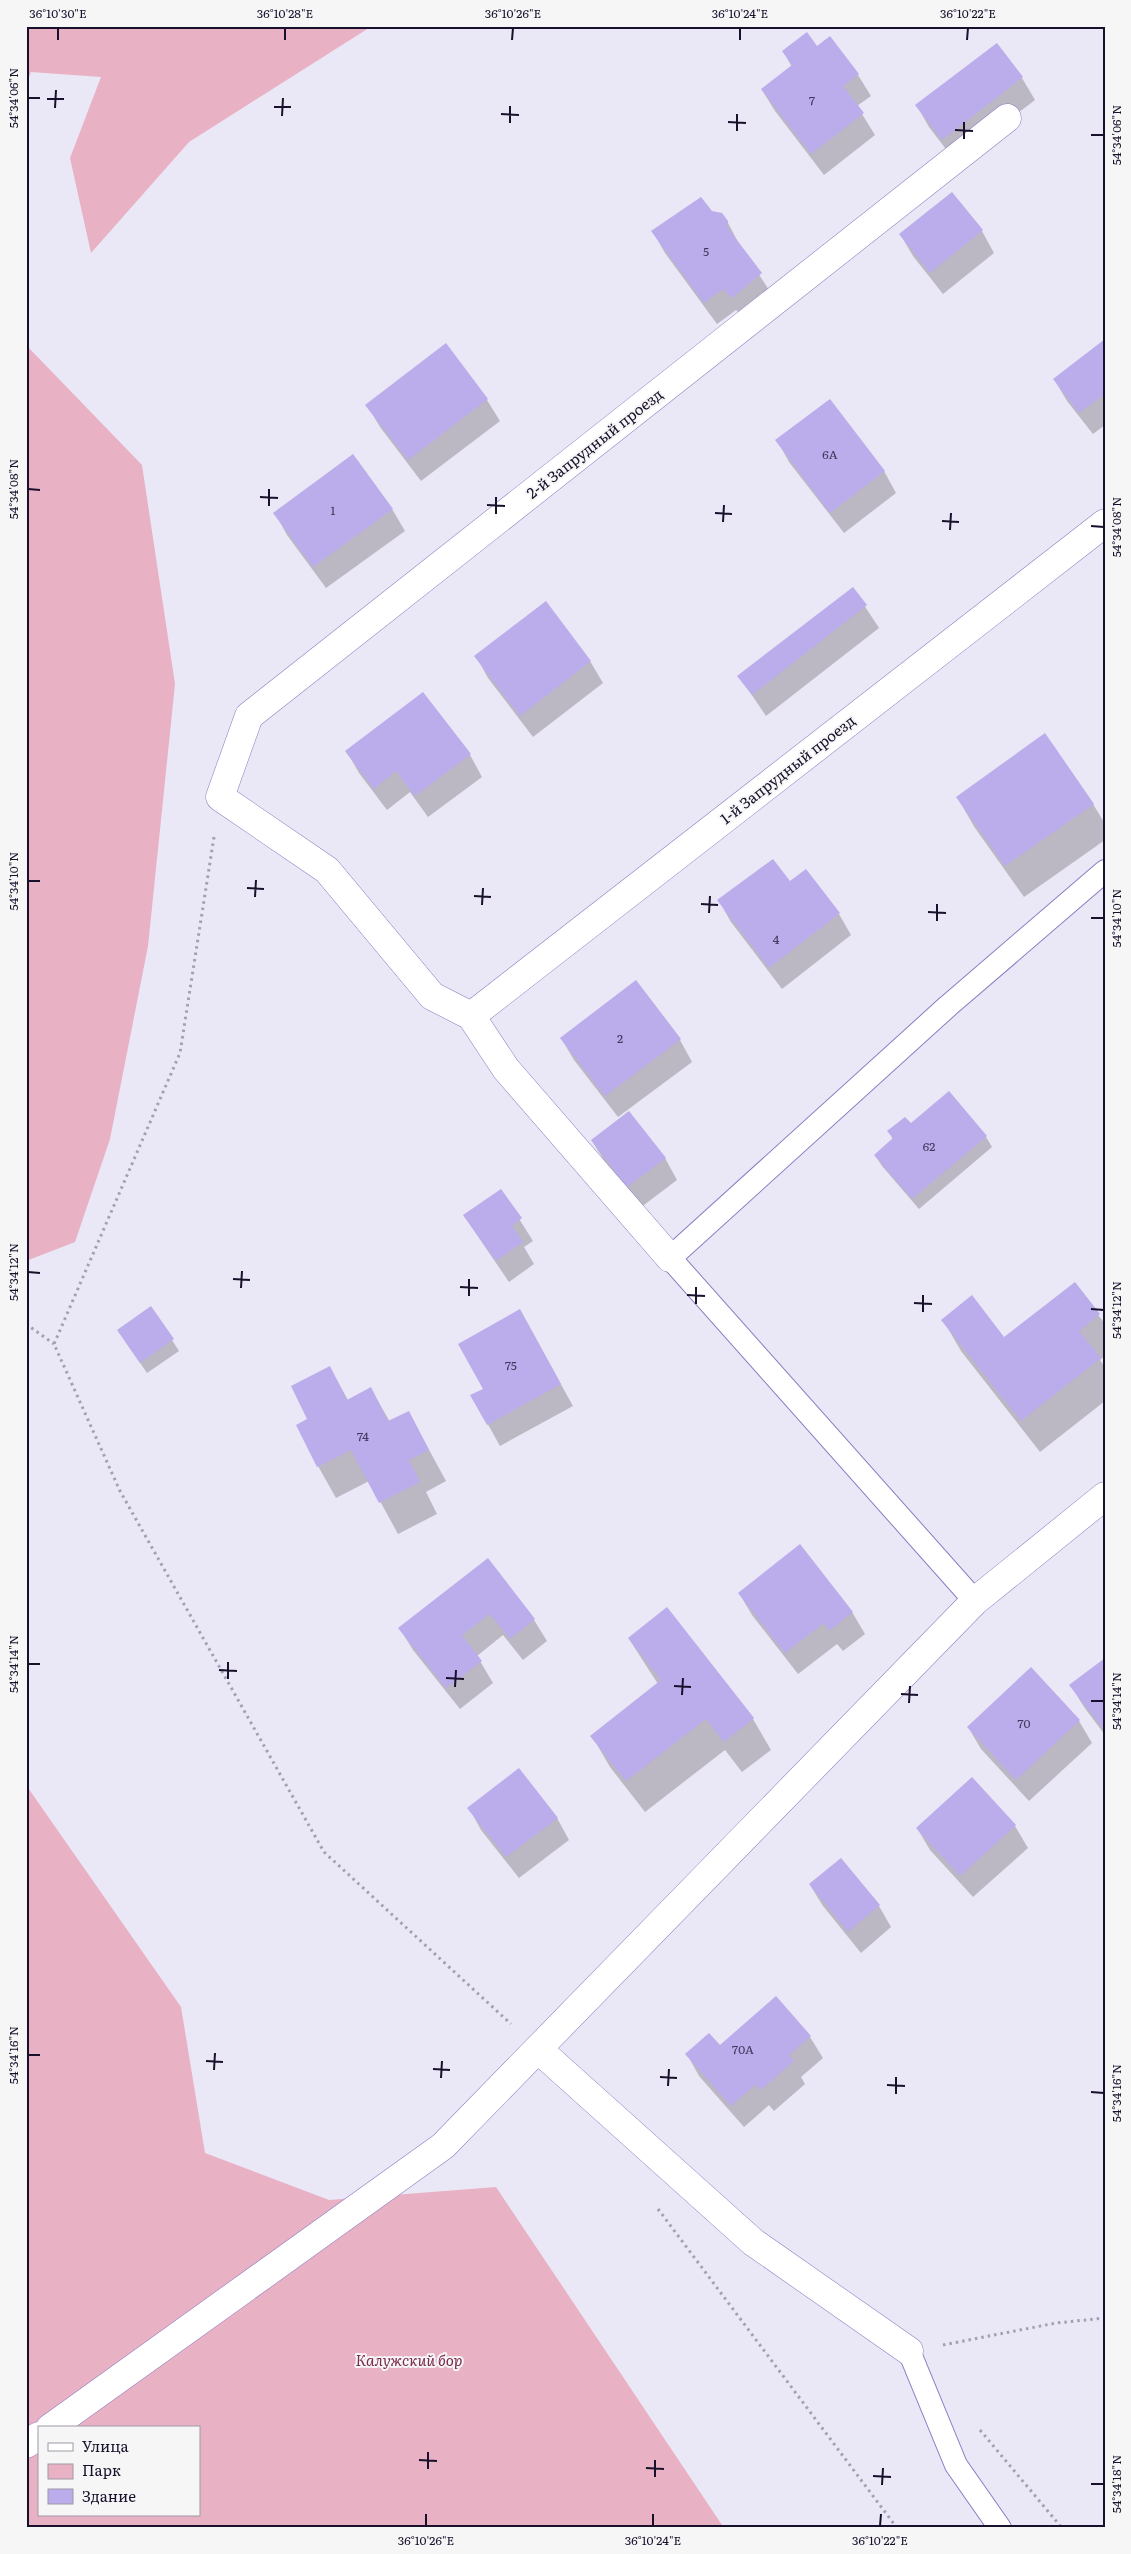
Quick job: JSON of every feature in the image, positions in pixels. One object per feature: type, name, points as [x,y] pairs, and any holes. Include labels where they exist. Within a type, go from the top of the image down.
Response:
[{"type":"street","name":"2-й Запрудный проезд","points":[[220,797],[249,716],[1008,118]]},
{"type":"street","name":"1-й Запрудный проезд","points":[[471,1016],[1105,523]]},
{"type":"street","points":[[220,797],[327,870],[432,996],[471,1016],[506,1069],[670,1258]]},
{"type":"street","points":[[53,2426],[442,2146],[539,2050],[975,1601],[1105,1496]]},
{"type":"street","points":[[539,2050],[753,2242],[909,2351]]},
{"type":"street","points":[[26,2444],[38,2437]]},
{"type":"lane","points":[[975,1601],[670,1258],[948,1006],[1105,871]]},
{"type":"lane","points":[[909,2351],[956,2465],[1000,2528]]},
{"type":"path","points":[[54,1344],[180,1053],[220,797]]},
{"type":"path","points":[[26,1324],[54,1344],[120,1491],[324,1852],[539,2050]]},
{"type":"path","points":[[652,2201],[897,2528]]},
{"type":"path","points":[[909,2351],[1056,2323],[1105,2318]]},
{"type":"path","points":[[978,2427],[1062,2528]]},
{"type":"green space","points":[[26,26],[372,26],[189,142],[91,253],[70,158],[101,77],[31,72],[26,84]]},
{"type":"green space","points":[[26,345],[142,465],[175,684],[148,946],[110,1139],[75,1242],[26,1261]]},
{"type":"green space","name":"Калужский бор","points":[[26,1785],[181,2007],[205,2153],[329,2200],[496,2187],[724,2528],[26,2528]]},
{"type":"building","points":[[807,32],[817,46],[830,36],[859,74],[843,86],[864,113],[811,154],[761,89],[792,65],[782,51]]},
{"type":"building","points":[[997,43],[1023,77],[942,140],[915,105]]},
{"type":"building","points":[[952,192],[983,230],[930,273],[899,234]]},
{"type":"building","points":[[701,197],[712,211],[722,213],[728,221],[727,227],[762,273],[732,298],[723,289],[704,303],[651,231]]},
{"type":"building","points":[[1105,339],[1105,394],[1079,413],[1053,379]]},
{"type":"building","points":[[446,343],[488,399],[408,460],[365,405]]},
{"type":"building","points":[[830,399],[885,471],[830,513],[775,440]]},
{"type":"building","points":[[353,454],[393,509],[313,567],[273,513]]},
{"type":"building","points":[[853,587],[867,605],[752,695],[737,676]]},
{"type":"building","points":[[546,601],[591,661],[520,716],[474,656]]},
{"type":"building","points":[[423,692],[471,754],[415,796],[396,771],[374,789],[345,751]]},
{"type":"building","points":[[1045,733],[1094,804],[1005,866],[956,797]]},
{"type":"building","points":[[773,859],[790,881],[806,869],[840,913],[769,968],[717,900]]},
{"type":"building","points":[[636,980],[681,1039],[605,1096],[560,1038]]},
{"type":"building","points":[[949,1091],[987,1136],[912,1199],[874,1155],[893,1138],[887,1131],[905,1117],[911,1123]]},
{"type":"building","points":[[629,1111],[666,1158],[627,1187],[591,1140]]},
{"type":"building","points":[[501,1189],[522,1218],[512,1226],[523,1242],[496,1261],[463,1215]]},
{"type":"building","points":[[1075,1282],[1100,1314],[1079,1331],[1101,1358],[1021,1421],[941,1320],[972,1295],[1004,1337]]},
{"type":"building","points":[[151,1306],[174,1339],[140,1363],[117,1330]]},
{"type":"building","points":[[520,1309],[561,1384],[487,1425],[470,1395],[483,1389],[458,1344]]},
{"type":"building","points":[[330,1366],[347,1400],[371,1387],[388,1421],[409,1411],[429,1450],[409,1460],[420,1482],[379,1503],[351,1450],[317,1467],[296,1425],[307,1419],[291,1386]]},
{"type":"building","points":[[800,1544],[853,1612],[829,1631],[824,1623],[785,1653],[738,1593]]},
{"type":"building","points":[[488,1558],[535,1619],[510,1639],[490,1614],[462,1635],[482,1661],[446,1688],[398,1628]]},
{"type":"building","points":[[667,1607],[754,1718],[724,1742],[706,1719],[626,1781],[590,1736],[661,1680],[628,1638]]},
{"type":"building","points":[[1105,1658],[1105,1731],[1069,1685]]},
{"type":"building","points":[[1031,1667],[1080,1720],[1016,1780],[967,1727]]},
{"type":"building","points":[[519,1768],[558,1818],[506,1857],[467,1808]]},
{"type":"building","points":[[972,1777],[1016,1825],[960,1876],[916,1828]]},
{"type":"building","points":[[841,1858],[880,1905],[848,1932],[809,1884]]},
{"type":"building","points":[[776,1996],[811,2036],[789,2055],[794,2061],[761,2090],[755,2085],[731,2106],[685,2054],[709,2033],[720,2045]]}]
